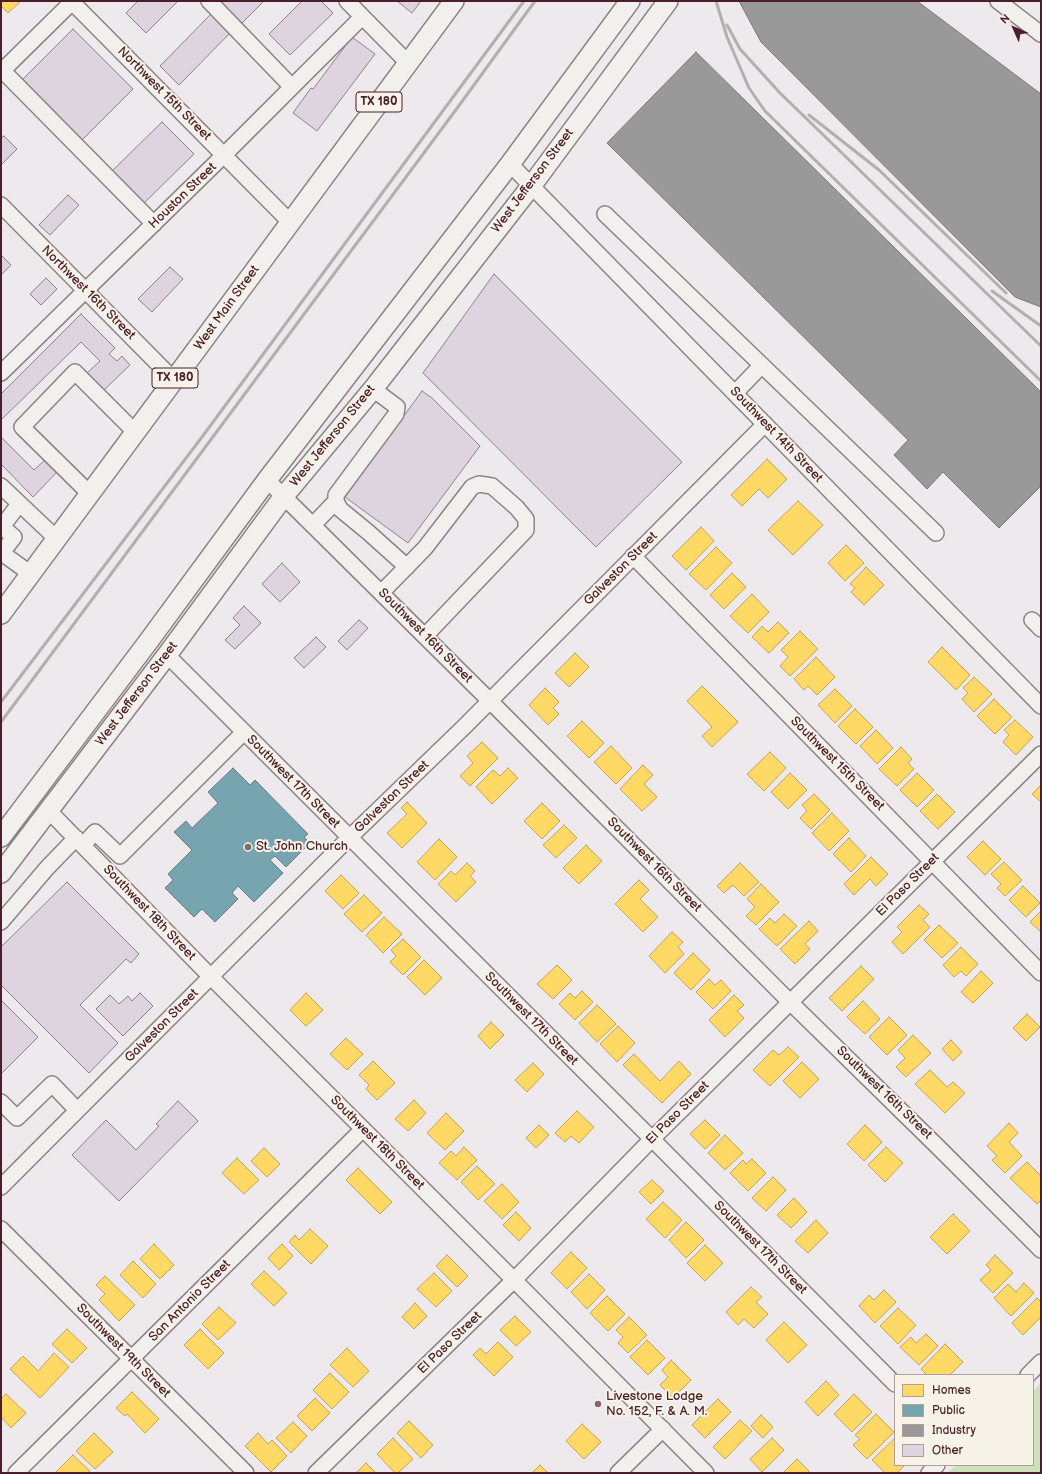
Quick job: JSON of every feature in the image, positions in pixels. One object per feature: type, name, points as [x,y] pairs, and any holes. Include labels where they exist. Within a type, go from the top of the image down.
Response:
[{"type":"main road","name":"West Main Street","points":[[2,612],[454,1]]},
{"type":"main road","name":"West Jefferson Street","points":[[1,837],[148,642],[266,480],[510,164],[630,1]]},
{"type":"main road","name":"West Jefferson Street","points":[[1,873],[167,655],[284,496],[373,389],[532,185],[668,1]]},
{"type":"street","points":[[72,1],[1,70],[154,224]]},
{"type":"street","name":"Northwest 15th Street","points":[[72,1],[290,222]]},
{"type":"street","points":[[209,1],[292,87]]},
{"type":"street","points":[[347,1],[408,63]]},
{"type":"street","points":[[998,1],[1041,34]]},
{"type":"street","name":"Houston Street","points":[[1,373],[224,155],[362,17]]},
{"type":"street","name":"Southwest 14th Street","points":[[510,164],[1041,706]]},
{"type":"street","name":"Northwest 16th Street","points":[[1,206],[174,380]]},
{"type":"street","points":[[605,214],[936,533]]},
{"type":"street","points":[[735,393],[762,365]]},
{"type":"street","points":[[90,494],[22,427],[75,372],[136,432]]},
{"type":"street","points":[[373,389],[397,407],[396,414],[336,495],[336,501],[340,509],[407,567]]},
{"type":"street","name":"Galveston Street","points":[[1,1187],[349,838],[490,701],[765,424]]},
{"type":"street","name":"Southwest 16th Street","points":[[266,480],[382,593],[790,1002],[1041,1250]]},
{"type":"street","points":[[382,593],[425,548],[472,487],[479,484],[492,486],[518,508],[526,519],[526,530],[425,636]]},
{"type":"street","points":[[1,486],[57,539]]},
{"type":"street","points":[[313,525],[336,501]]},
{"type":"street","points":[[19,504],[1,526],[14,537],[1,553],[31,574]]},
{"type":"street","name":"Southwest 15th Street","points":[[633,556],[1041,973]]},
{"type":"street","name":"Southwest 17th Street","points":[[167,655],[894,1383]]},
{"type":"street","points":[[1,922],[47,868],[95,832],[120,856],[244,732]]},
{"type":"street","name":"El Paso Street","points":[[316,1473],[514,1280],[652,1139],[1041,754]]},
{"type":"street","name":"Southwest 18th Street","points":[[49,811],[211,977],[706,1473]]},
{"type":"street","points":[[1,1102],[17,1118],[52,1084],[77,1110]]},
{"type":"street","name":"San Antonio Street","points":[[16,1473],[363,1129]]},
{"type":"street","name":"Southwest 19th Street","points":[[1,1229],[246,1473]]},
{"type":"street","points":[[1029,1374],[1041,1362]]},
{"type":"street","points":[[618,1473],[663,1429]]},
{"type":"green space","points":[[1041,1383],[1041,1473],[948,1473],[955,1466],[1034,1466],[1034,1390]]},
{"type":"building: Homes","points":[[1,1],[21,1],[8,13],[1,6]]},
{"type":"building: Homes","points":[[767,459],[787,479],[768,498],[759,489],[742,506],[731,495]]},
{"type":"building: Homes","points":[[798,501],[823,525],[793,555],[768,530]]},
{"type":"building: Homes","points":[[701,527],[714,541],[686,570],[672,556]]},
{"type":"building: Homes","points":[[846,545],[864,563],[845,581],[828,563]]},
{"type":"building: Homes","points":[[716,547],[732,563],[706,590],[689,574]]},
{"type":"building: Homes","points":[[866,567],[884,585],[864,605],[851,592],[855,588],[850,584]]},
{"type":"building: Homes","points":[[732,573],[746,587],[724,609],[710,595]]},
{"type":"building: Homes","points":[[752,594],[769,612],[748,633],[730,616]]},
{"type":"building: Homes","points":[[778,622],[789,633],[769,653],[752,637],[762,626],[768,632]]},
{"type":"building: Homes","points":[[800,631],[818,649],[790,676],[780,666],[788,657],[781,650]]},
{"type":"building: Homes","points":[[942,647],[970,675],[956,690],[928,662]]},
{"type":"building: Homes","points":[[575,653],[589,667],[569,687],[555,673]]},
{"type":"building: Homes","points":[[816,657],[835,677],[817,695],[808,686],[804,690],[794,679]]},
{"type":"building: Homes","points":[[974,677],[992,694],[974,712],[962,699],[968,693],[963,688]]},
{"type":"building: Homes","points":[[702,686],[738,722],[712,747],[702,736],[712,727],[687,701]]},
{"type":"building: Homes","points":[[545,688],[559,702],[553,708],[559,714],[548,725],[529,705]]},
{"type":"building: Homes","points":[[835,689],[852,706],[835,723],[818,705]]},
{"type":"building: Homes","points":[[994,699],[1012,717],[995,734],[977,716]]},
{"type":"building: Homes","points":[[855,709],[873,727],[856,744],[838,726]]},
{"type":"building: Homes","points":[[1015,720],[1033,737],[1016,755],[1003,742],[1009,735],[1004,730]]},
{"type":"building: Homes","points":[[582,721],[604,743],[589,758],[567,736]]},
{"type":"building: Homes","points":[[876,730],[893,748],[877,764],[860,746]]},
{"type":"building: Homes","points":[[482,742],[498,758],[470,786],[460,776],[473,763],[467,756]]},
{"type":"building: Homes","points":[[611,746],[632,768],[616,784],[594,762]]},
{"type":"building: Homes","points":[[901,747],[912,759],[908,763],[914,769],[897,786],[879,769]]},
{"type":"building: Homes","points":[[770,752],[786,768],[764,791],[747,774]]},
{"type":"building: Homes","points":[[643,765],[653,775],[644,784],[657,797],[642,811],[620,789]]},
{"type":"building: Homes","points":[[508,768],[518,778],[492,804],[476,787],[493,770],[500,776]]},
{"type":"building: Homes","points":[[790,773],[807,790],[788,809],[771,792]]},
{"type":"building: Homes","points":[[917,773],[934,790],[917,807],[900,790]]},
{"type":"building: Homes","points":[[1041,785],[1041,802],[1032,794]]},
{"type":"building: Homes","points":[[814,794],[830,810],[811,829],[800,818],[807,811],[802,805]]},
{"type":"building: Homes","points":[[937,794],[955,812],[938,829],[920,811]]},
{"type":"building: Homes","points":[[407,802],[427,823],[402,848],[387,833],[407,814],[401,808]]},
{"type":"building: Homes","points":[[542,803],[560,821],[542,839],[524,821]]},
{"type":"building: Homes","points":[[832,813],[849,831],[829,851],[812,833]]},
{"type":"building: Homes","points":[[564,825],[577,838],[556,858],[543,845]]},
{"type":"building: Homes","points":[[849,838],[866,856],[851,872],[833,854]]},
{"type":"building: Homes","points":[[439,839],[457,857],[435,880],[417,862]]},
{"type":"building: Homes","points":[[983,841],[1001,859],[985,875],[967,857]]},
{"type":"building: Homes","points":[[586,845],[602,861],[579,884],[563,868]]},
{"type":"building: Homes","points":[[871,857],[888,874],[876,886],[870,879],[854,895],[844,884]]},
{"type":"building: Homes","points":[[1004,862],[1022,880],[1005,896],[997,888],[1001,884],[991,874]]},
{"type":"building: Homes","points":[[467,863],[475,871],[470,876],[476,882],[456,902],[438,884],[451,871],[455,875]]},
{"type":"building: Homes","points":[[740,863],[759,882],[744,896],[733,885],[724,893],[717,886]]},
{"type":"building: Homes","points":[[341,875],[359,893],[343,909],[325,891]]},
{"type":"building: Homes","points":[[639,880],[649,890],[640,899],[658,917],[643,932],[615,904]]},
{"type":"building: Homes","points":[[761,884],[779,902],[756,925],[746,916],[755,907],[747,899]]},
{"type":"building: Homes","points":[[1023,886],[1040,903],[1026,917],[1009,900]]},
{"type":"building: Homes","points":[[364,895],[382,913],[362,932],[344,914]]},
{"type":"building: Homes","points":[[919,905],[929,914],[923,920],[930,927],[903,954],[892,942],[902,932],[897,927]]},
{"type":"building: Homes","points":[[1041,911],[1041,932],[1030,922]]},
{"type":"building: Homes","points":[[784,914],[797,926],[777,946],[759,929],[770,918],[775,923]]},
{"type":"building: Homes","points":[[384,917],[402,934],[383,953],[366,935]]},
{"type":"building: Homes","points":[[809,921],[818,931],[805,944],[810,949],[795,964],[780,949]]},
{"type":"building: Homes","points":[[939,925],[958,943],[942,958],[924,940]]},
{"type":"building: Homes","points":[[672,932],[683,942],[678,947],[684,954],[665,973],[649,956]]},
{"type":"building: Homes","points":[[403,939],[421,957],[403,975],[390,962],[396,956],[391,950]]},
{"type":"building: Homes","points":[[961,947],[978,964],[966,976],[961,971],[954,977],[943,965]]},
{"type":"building: Homes","points":[[693,953],[710,970],[691,990],[674,973]]},
{"type":"building: Homes","points":[[424,960],[442,978],[425,995],[407,977]]},
{"type":"building: Homes","points":[[557,965],[572,980],[553,999],[537,984]]},
{"type":"building: Homes","points":[[861,966],[874,979],[842,1011],[829,998]]},
{"type":"building: Homes","points":[[981,971],[993,983],[973,1003],[961,992]]},
{"type":"building: Homes","points":[[709,979],[715,985],[721,980],[731,991],[713,1009],[696,992]]},
{"type":"building: Homes","points":[[582,991],[593,1002],[575,1020],[559,1004],[570,993],[575,998]]},
{"type":"building: Homes","points":[[306,993],[323,1010],[306,1026],[290,1010]]},
{"type":"building: Homes","points":[[734,995],[744,1005],[737,1011],[744,1018],[725,1037],[709,1020]]},
{"type":"building: Homes","points":[[863,1001],[880,1019],[865,1034],[847,1017]]},
{"type":"building: Homes","points":[[597,1005],[616,1024],[597,1042],[579,1023]]},
{"type":"building: Homes","points":[[1027,1014],[1040,1027],[1026,1041],[1013,1028]]},
{"type":"building: Homes","points":[[889,1017],[907,1035],[887,1055],[869,1037]]},
{"type":"building: Homes","points":[[491,1022],[504,1035],[490,1049],[478,1036]]},
{"type":"building: Homes","points":[[618,1026],[635,1043],[617,1062],[600,1044]]},
{"type":"building: Homes","points":[[913,1035],[931,1053],[906,1077],[896,1067],[905,1058],[898,1050]]},
{"type":"building: Homes","points":[[346,1038],[363,1054],[347,1070],[330,1054]]},
{"type":"building: Homes","points":[[951,1040],[962,1052],[953,1061],[942,1049]]},
{"type":"building: Homes","points":[[788,1047],[799,1057],[770,1086],[753,1070],[773,1050],[779,1055]]},
{"type":"building: Homes","points":[[634,1054],[660,1081],[679,1061],[691,1074],[662,1103],[623,1065]]},
{"type":"building: Homes","points":[[373,1061],[395,1083],[377,1100],[366,1089],[369,1085],[359,1075]]},
{"type":"building: Homes","points":[[802,1062],[819,1079],[800,1098],[783,1081]]},
{"type":"building: Homes","points":[[533,1063],[544,1074],[527,1092],[515,1080]]},
{"type":"building: Homes","points":[[930,1070],[947,1087],[953,1082],[965,1093],[945,1113],[915,1084]]},
{"type":"building: Homes","points":[[414,1100],[426,1113],[408,1131],[395,1119]]},
{"type":"building: Homes","points":[[577,1111],[594,1127],[579,1143],[571,1136],[565,1142],[555,1133]]},
{"type":"building: Homes","points":[[446,1113],[464,1131],[445,1150],[427,1133]]},
{"type":"building: Homes","points":[[705,1120],[720,1135],[705,1149],[690,1134]]},
{"type":"building: Homes","points":[[1009,1123],[1018,1133],[1009,1142],[1022,1156],[1005,1173],[992,1160],[997,1156],[987,1146]]},
{"type":"building: Homes","points":[[539,1125],[549,1135],[536,1148],[526,1138]]},
{"type":"building: Homes","points":[[865,1125],[882,1142],[864,1161],[847,1144]]},
{"type":"building: Homes","points":[[725,1135],[743,1153],[725,1170],[708,1153]]},
{"type":"building: Homes","points":[[464,1147],[477,1160],[457,1180],[439,1163],[451,1151],[456,1156]]},
{"type":"building: Homes","points":[[886,1147],[903,1163],[885,1182],[868,1165]]},
{"type":"building: Homes","points":[[264,1148],[280,1164],[267,1177],[251,1161]]},
{"type":"building: Homes","points":[[237,1158],[259,1180],[244,1194],[222,1173]]},
{"type":"building: Homes","points":[[752,1159],[766,1173],[748,1191],[730,1173],[743,1160],[746,1164]]},
{"type":"building: Homes","points":[[1027,1162],[1041,1176],[1041,1200],[1037,1204],[1010,1178]]},
{"type":"building: Homes","points":[[477,1166],[495,1184],[478,1200],[461,1182]]},
{"type":"building: Homes","points":[[358,1168],[392,1202],[380,1214],[346,1180]]},
{"type":"building: Homes","points":[[773,1177],[786,1190],[766,1211],[752,1198]]},
{"type":"building: Homes","points":[[652,1180],[664,1191],[651,1204],[639,1192]]},
{"type":"building: Homes","points":[[502,1184],[519,1202],[502,1219],[484,1201]]},
{"type":"building: Homes","points":[[794,1198],[807,1212],[791,1228],[777,1215]]},
{"type":"building: Homes","points":[[663,1202],[682,1220],[665,1238],[646,1219]]},
{"type":"building: Homes","points":[[516,1212],[531,1228],[519,1241],[503,1225]]},
{"type":"building: Homes","points":[[953,1214],[970,1231],[947,1254],[930,1237]]},
{"type":"building: Homes","points":[[816,1220],[828,1233],[808,1253],[795,1241]]},
{"type":"building: Homes","points":[[686,1222],[704,1240],[686,1258],[669,1240]]},
{"type":"building: Homes","points":[[310,1229],[328,1246],[311,1264],[289,1242],[295,1235],[299,1240]]},
{"type":"building: Homes","points":[[154,1244],[174,1265],[160,1279],[140,1259]]},
{"type":"building: Homes","points":[[282,1244],[293,1256],[279,1270],[268,1258]]},
{"type":"building: Homes","points":[[705,1245],[723,1263],[705,1281],[687,1263]]},
{"type":"building: Homes","points":[[571,1252],[587,1268],[567,1289],[551,1273]]},
{"type":"building: Homes","points":[[447,1255],[468,1276],[457,1287],[436,1266]]},
{"type":"building: Homes","points":[[995,1255],[1013,1273],[993,1293],[980,1280],[991,1270],[986,1265]]},
{"type":"building: Homes","points":[[133,1261],[156,1284],[143,1298],[120,1275]]},
{"type":"building: Homes","points":[[264,1271],[287,1293],[274,1306],[251,1284]]},
{"type":"building: Homes","points":[[434,1273],[452,1291],[436,1307],[417,1289]]},
{"type":"building: Homes","points":[[589,1274],[605,1290],[587,1309],[571,1292]]},
{"type":"building: Homes","points":[[105,1276],[135,1305],[119,1321],[99,1300],[105,1294],[96,1285]]},
{"type":"building: Homes","points":[[1024,1283],[1034,1293],[1011,1316],[994,1298],[1008,1284],[1016,1292]]},
{"type":"building: Homes","points":[[751,1287],[762,1297],[756,1302],[768,1314],[754,1328],[744,1319],[738,1325],[726,1312]]},
{"type":"building: Homes","points":[[884,1290],[896,1302],[875,1323],[859,1306],[869,1295],[874,1300]]},
{"type":"building: Homes","points":[[607,1296],[625,1314],[608,1331],[590,1313]]},
{"type":"building: Homes","points":[[1037,1298],[1041,1302],[1041,1317],[1023,1335],[1012,1323]]},
{"type":"building: Homes","points":[[415,1303],[427,1316],[414,1329],[402,1317]]},
{"type":"building: Homes","points":[[219,1307],[236,1323],[218,1340],[202,1324]]},
{"type":"building: Homes","points":[[898,1308],[916,1325],[898,1344],[880,1326]]},
{"type":"building: Homes","points":[[515,1316],[531,1332],[516,1346],[500,1330]]},
{"type":"building: Homes","points":[[629,1317],[647,1335],[628,1353],[618,1343],[623,1337],[616,1330]]},
{"type":"building: Homes","points":[[784,1322],[807,1345],[788,1363],[766,1340]]},
{"type":"building: Homes","points":[[67,1329],[87,1348],[72,1363],[52,1344]]},
{"type":"building: Homes","points":[[200,1329],[224,1353],[208,1369],[184,1345]]},
{"type":"building: Homes","points":[[926,1334],[938,1346],[919,1365],[900,1347],[911,1337],[916,1343]]},
{"type":"building: Homes","points":[[647,1340],[665,1358],[648,1375],[630,1357]]},
{"type":"building: Homes","points":[[498,1342],[513,1357],[494,1376],[473,1355],[480,1348],[486,1354]]},
{"type":"building: Homes","points":[[945,1344],[963,1362],[951,1374],[926,1374],[921,1369]]},
{"type":"building: Homes","points":[[347,1348],[369,1371],[353,1387],[330,1365]]},
{"type":"building: Homes","points":[[54,1353],[69,1367],[40,1398],[10,1369],[23,1356],[38,1371]]},
{"type":"building: Homes","points":[[671,1360],[691,1380],[673,1398],[660,1385],[668,1377],[662,1370]]},
{"type":"building: Homes","points":[[330,1373],[349,1392],[332,1409],[313,1390]]},
{"type":"building: Homes","points":[[826,1381],[839,1395],[818,1416],[805,1402]]},
{"type":"building: Homes","points":[[132,1392],[159,1419],[145,1433],[127,1414],[125,1416],[116,1408]]},
{"type":"building: Homes","points":[[6,1394],[26,1413],[11,1428],[1,1417],[1,1399]]},
{"type":"building: Homes","points":[[854,1394],[872,1412],[852,1432],[834,1414]]},
{"type":"building: Homes","points":[[315,1398],[330,1413],[312,1431],[297,1416]]},
{"type":"building: Homes","points":[[718,1399],[731,1412],[705,1438],[692,1425]]},
{"type":"building: Homes","points":[[876,1414],[894,1432],[867,1459],[853,1445],[860,1439],[855,1435]]},
{"type":"building: Homes","points":[[761,1415],[773,1427],[763,1438],[751,1426]]},
{"type":"building: Homes","points":[[740,1420],[752,1431],[725,1459],[713,1447]]},
{"type":"building: Homes","points":[[409,1421],[433,1445],[421,1458],[397,1433]]},
{"type":"building: Homes","points":[[293,1422],[307,1436],[291,1453],[276,1438]]},
{"type":"building: Homes","points":[[582,1424],[601,1442],[584,1459],[566,1441]]},
{"type":"building: Homes","points":[[94,1433],[113,1452],[95,1469],[76,1451]]},
{"type":"building: Homes","points":[[258,1433],[268,1444],[272,1440],[287,1456],[271,1472],[245,1446]]},
{"type":"building: Homes","points":[[393,1438],[413,1459],[398,1473],[395,1473],[377,1454]]},
{"type":"building: Homes","points":[[772,1438],[784,1450],[762,1472],[750,1459]]},
{"type":"building: Homes","points":[[894,1439],[894,1466],[904,1466],[897,1473],[885,1473],[872,1460]]},
{"type":"building: Homes","points":[[73,1455],[90,1471],[88,1473],[57,1473],[56,1472]]},
{"type":"building: Homes","points":[[797,1459],[809,1471],[807,1473],[783,1473]]},
{"type":"building: Homes","points":[[366,1463],[376,1473],[356,1473]]},
{"type":"building: Homes","points":[[540,1465],[548,1473],[532,1473]]},
{"type":"building: Public","name":"St. John Church","points":[[233,768],[250,785],[255,780],[308,834],[304,837],[310,843],[286,867],[275,856],[270,860],[283,873],[254,902],[238,886],[232,893],[238,899],[215,922],[202,909],[194,917],[165,888],[173,880],[168,874],[192,850],[174,832],[186,821],[192,828],[218,803],[208,792]]},
{"type":"building: Industry","points":[[739,1],[917,1],[1041,94],[1041,307],[1015,297],[761,42]]},
{"type":"building: Industry","points":[[696,52],[1041,392],[1041,486],[999,528],[943,472],[927,489],[894,455],[908,440],[607,143]]},
{"type":"building: Other","points":[[138,1],[178,1],[146,33],[126,13]]},
{"type":"building: Other","points":[[217,1],[264,1],[240,25]]},
{"type":"building: Other","points":[[302,1],[321,1],[333,13],[290,55],[269,34]]},
{"type":"building: Other","points":[[397,1],[421,1],[412,13]]},
{"type":"building: Other","points":[[212,13],[231,32],[179,85],[160,66]]},
{"type":"building: Other","points":[[73,29],[133,89],[81,141],[21,81]]},
{"type":"building: Other","points":[[352,37],[375,54],[317,131],[293,113]]},
{"type":"building: Other","points":[[162,122],[194,154],[141,206],[109,174]]},
{"type":"building: Other","points":[[4,136],[17,149],[1,165],[1,138]]},
{"type":"building: Other","points":[[68,195],[79,205],[50,235],[39,225]]},
{"type":"building: Other","points":[[1,255],[11,265],[1,275]]},
{"type":"building: Other","points":[[170,267],[183,279],[152,312],[138,299]]},
{"type":"building: Other","points":[[494,274],[682,462],[596,547],[423,373]]},
{"type":"building: Other","points":[[46,278],[57,289],[41,305],[30,294]]},
{"type":"building: Other","points":[[81,314],[115,348],[109,354],[117,361],[122,356],[130,365],[103,391],[86,374],[100,361],[81,342],[1,420],[1,394]]},
{"type":"building: Other","points":[[422,391],[432,398],[480,446],[408,543],[345,497]]},
{"type":"building: Other","points":[[1,437],[34,470],[46,459],[58,471],[33,497],[1,464]]},
{"type":"building: Other","points":[[282,563],[300,582],[280,602],[262,584]]},
{"type":"building: Other","points":[[244,606],[261,623],[235,649],[225,640],[240,625],[233,618]]},
{"type":"building: Other","points":[[359,620],[368,628],[347,650],[338,641]]},
{"type":"building: Other","points":[[316,637],[326,647],[304,668],[294,658]]},
{"type":"building: Other","points":[[67,882],[139,954],[131,963],[126,959],[80,1005],[118,1043],[89,1073],[1,985],[1,947]]},
{"type":"building: Other","points":[[140,993],[153,1006],[123,1036],[96,1009],[110,995],[119,1004],[128,996],[132,1001]]},
{"type":"building: Other","points":[[1,1000],[38,1037],[2,1073],[1,1072]]},
{"type":"building: Other","points":[[178,1101],[198,1121],[119,1201],[72,1155],[106,1120],[136,1150],[159,1126],[156,1124]]},
{"type":"railway","points":[[1,702],[202,437],[524,1]]},
{"type":"railway","points":[[1,722],[458,107],[535,1]]},
{"type":"railway","points":[[716,1],[727,37],[749,88],[765,111],[1041,381]]},
{"type":"railway","points":[[727,25],[740,49],[780,93],[1041,346]]},
{"type":"railway","points":[[809,115],[879,170],[1006,293]]},
{"type":"railway","points":[[992,291],[1041,326]]},
{"type":"place","name":"St. John Church","points":[[248,847]]},
{"type":"place","name":"Livestone Lodge No. 152, F. & A. M.","points":[[598,1404]]}]
